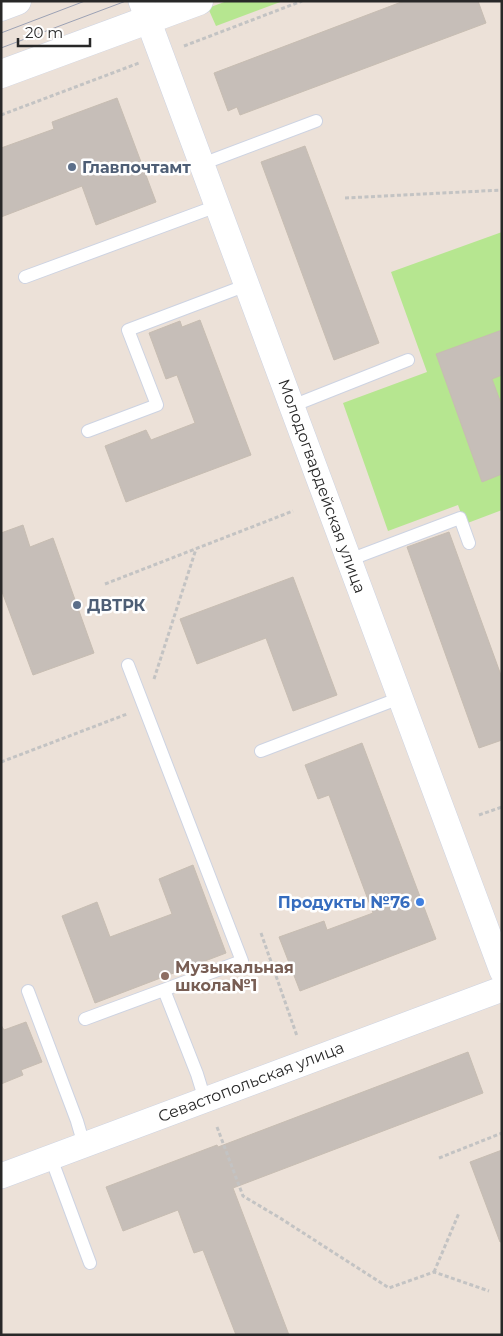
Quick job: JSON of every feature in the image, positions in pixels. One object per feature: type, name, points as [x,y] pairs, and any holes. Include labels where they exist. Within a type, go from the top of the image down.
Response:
[{"type":"main road","points":[[1,7],[17,1]]},
{"type":"main road","points":[[1,74],[145,11],[199,1]]},
{"type":"street","name":"Молодогвардейская улица","points":[[145,11],[502,971]]},
{"type":"street","name":"Севастопольская улица","points":[[1,1176],[502,989]]},
{"type":"lane","points":[[202,164],[316,121]]},
{"type":"lane","points":[[26,277],[217,206]]},
{"type":"lane","points":[[88,431],[157,405],[128,330],[247,285]]},
{"type":"lane","points":[[292,406],[408,360]]},
{"type":"lane","points":[[349,560],[460,518],[469,543]]},
{"type":"lane","points":[[85,1019],[242,961],[128,665]]},
{"type":"lane","points":[[260,750],[400,698]]},
{"type":"lane","points":[[164,990],[197,1074],[205,1100]]},
{"type":"lane","points":[[28,991],[77,1121],[84,1145]]},
{"type":"lane","points":[[51,1158],[90,1263]]},
{"type":"path","points":[[345,198],[502,190]]},
{"type":"path","points":[[105,584],[293,512]]},
{"type":"path","points":[[1,762],[145,707],[196,549]]},
{"type":"path","points":[[479,815],[502,807]]},
{"type":"path","points":[[261,934],[297,1036]]},
{"type":"path","points":[[218,1127],[243,1196],[389,1288],[434,1272],[489,1291]]},
{"type":"path","points":[[439,1158],[502,1133]]},
{"type":"path","points":[[434,1272],[459,1213]]},
{"type":"green space","points":[[227,1],[283,1],[216,26],[208,8]]},
{"type":"green space","points":[[502,232],[502,510],[465,524],[458,505],[388,531],[343,403],[427,372],[391,272]]},
{"type":"building","points":[[404,1],[478,1],[486,23],[240,115],[237,107],[228,111],[214,73]]},
{"type":"building","name":"Главпочтамт","points":[[117,98],[156,202],[96,225],[82,186],[1,217],[1,148],[54,129],[52,122]]},
{"type":"building","points":[[305,146],[379,343],[334,360],[261,162]]},
{"type":"building","points":[[200,320],[251,455],[126,502],[105,446],[146,430],[151,440],[195,423],[177,375],[166,379],[149,333],[180,321],[182,327]]},
{"type":"building","points":[[502,330],[502,375],[492,379],[502,406],[502,474],[482,482],[436,354]]},
{"type":"building","points":[[23,525],[30,547],[53,538],[94,653],[33,675],[1,589],[1,533]]},
{"type":"building","points":[[449,532],[502,678],[502,740],[479,748],[407,547]]},
{"type":"building","points":[[293,577],[337,695],[293,711],[266,638],[197,664],[180,619]]},
{"type":"building","points":[[362,743],[436,939],[300,991],[279,937],[324,921],[327,930],[373,913],[329,795],[318,799],[305,765]]},
{"type":"building","points":[[193,865],[226,953],[95,1003],[62,916],[97,902],[110,937],[172,914],[159,879]]},
{"type":"building","points":[[26,1022],[42,1062],[21,1070],[23,1075],[1,1084],[1,1025],[4,1030]]},
{"type":"building","points":[[468,1052],[483,1093],[233,1188],[289,1335],[236,1335],[203,1250],[194,1253],[178,1210],[123,1231],[106,1187],[217,1145],[218,1147]]},
{"type":"building","points":[[502,1150],[502,1242],[500,1242],[470,1162]]},
{"type":"tram line","points":[[1,33],[85,1]]},
{"type":"tram line","points":[[1,48],[126,1]]},
{"type":"place","name":"Главпочтамт","points":[[72,167]]},
{"type":"place","name":"ДВТРК","points":[[77,605]]},
{"type":"place","name":"Продукты №76","points":[[420,902]]},
{"type":"place","name":"Музыкальная школа№1","points":[[165,976]]}]
